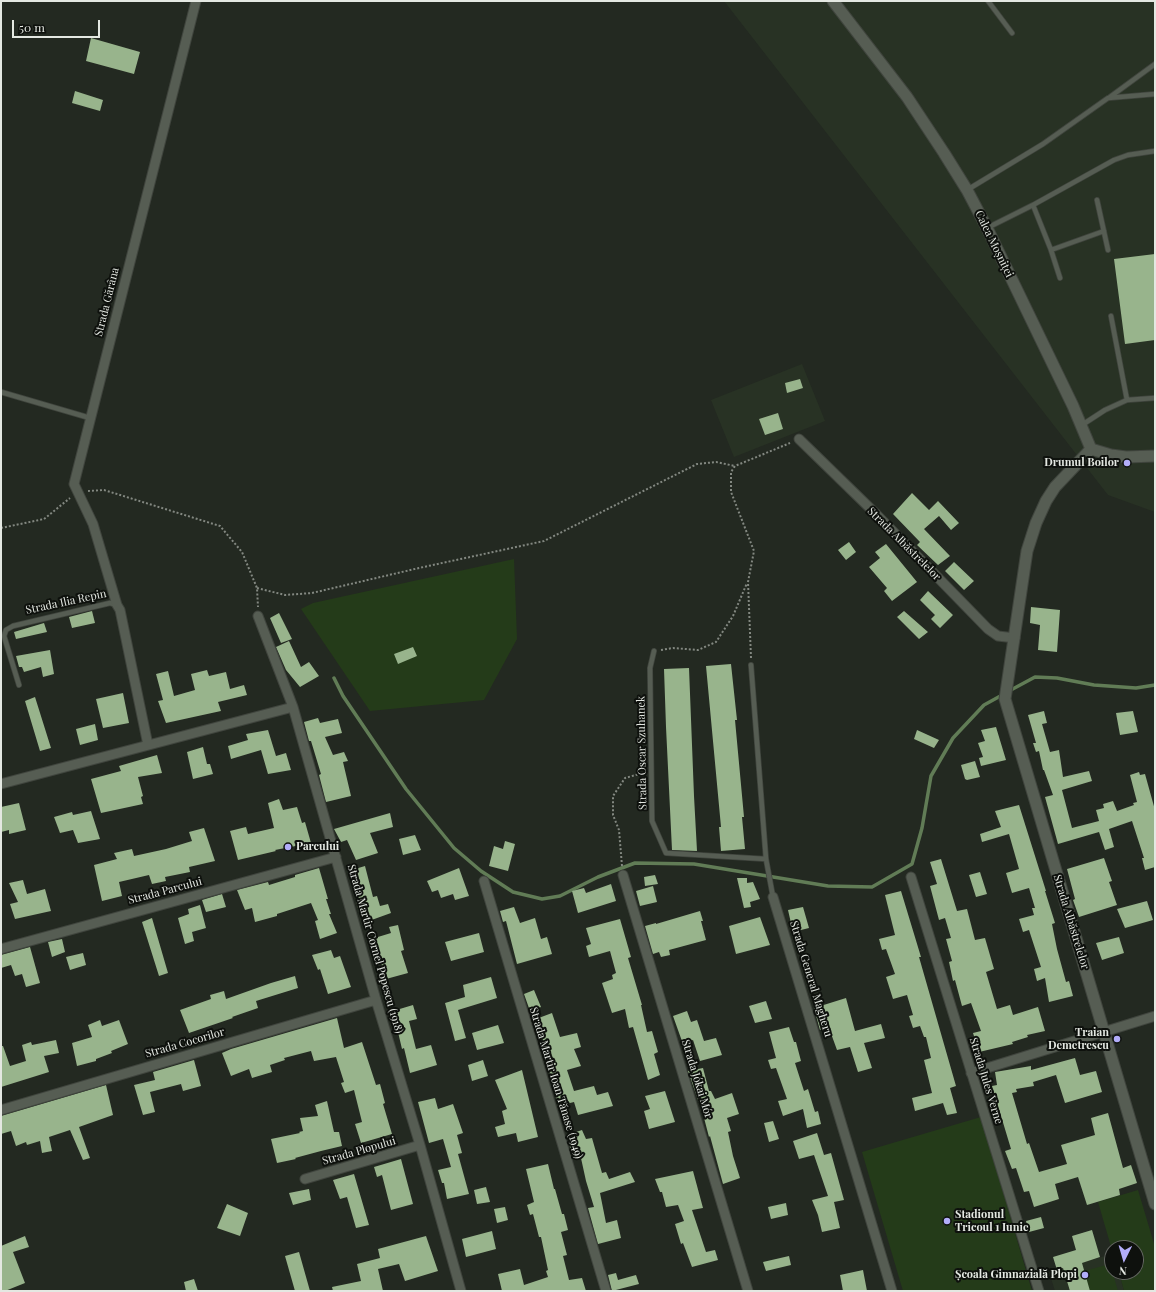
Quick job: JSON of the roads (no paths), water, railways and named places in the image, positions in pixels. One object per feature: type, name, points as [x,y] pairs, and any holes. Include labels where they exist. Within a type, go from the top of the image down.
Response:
[{"type":"street","name":"Strada Gărâna","points":[[117,605],[93,524],[74,484],[196,1]]},
{"type":"street","name":"Calea Moșniței","points":[[832,1],[907,97],[944,152],[967,190],[987,228],[1073,406],[1090,449]]},
{"type":"street","name":"Strada Albăstrelelor","points":[[799,439],[876,514],[988,629],[998,636],[1015,638]]},
{"type":"street","points":[[1090,449],[1111,455],[1126,457],[1155,456]]},
{"type":"street","name":"Strada Albăstrelelor","points":[[1090,449],[1046,500],[1036,523],[1027,551],[1005,699],[1155,1204]]},
{"type":"street","name":"Strada Ilia Repin","points":[[117,605],[120,610],[148,745]]},
{"type":"street","name":"Strada Martir Cornel Popescu (1918)","points":[[258,616],[293,707],[376,1000],[420,1145],[461,1291]]},
{"type":"street","points":[[1,784],[293,707]]},
{"type":"street","name":"Strada Parcului","points":[[1,949],[336,857]]},
{"type":"street","name":"Strada Jókai Mór","points":[[623,875],[748,1291]]},
{"type":"street","name":"Strada Jules Verne","points":[[911,877],[1039,1291]]},
{"type":"street","name":"Strada Martir Ioan Tănase (1949)","points":[[484,881],[606,1291]]},
{"type":"street","name":"Strada General Magheru","points":[[773,897],[892,1291]]},
{"type":"street","name":"Strada Cocorilor","points":[[1,1110],[376,1000]]},
{"type":"street","points":[[971,1073],[1155,1016]]},
{"type":"street","name":"Strada Plopului","points":[[305,1179],[420,1145]]},
{"type":"lane","points":[[988,1],[1012,33]]},
{"type":"lane","points":[[967,190],[1043,144],[1155,64]]},
{"type":"lane","points":[[1108,98],[1155,94]]},
{"type":"lane","points":[[987,228],[1033,206],[1114,160],[1128,155],[1155,151]]},
{"type":"lane","points":[[1097,200],[1108,250]]},
{"type":"lane","points":[[1033,206],[1051,250],[1060,278]]},
{"type":"lane","points":[[1051,250],[1104,231]]},
{"type":"lane","points":[[1111,316],[1126,400]]},
{"type":"lane","points":[[1,392],[90,418]]},
{"type":"lane","points":[[1080,426],[1104,410],[1126,400],[1155,398]]},
{"type":"lane","name":"Strada Ilia Repin","points":[[19,685],[4,636],[6,630],[13,626],[110,603],[117,605]]},
{"type":"lane","name":"Strada Oscar Szuhanek","points":[[654,651],[650,668],[652,821],[666,853],[766,859]]},
{"type":"lane","name":"Strada General Magheru","points":[[751,665],[766,859],[773,897]]},
{"type":"waterway","points":[[1009,691],[1035,677],[1057,678],[1094,685],[1136,688],[1155,685]]},
{"type":"waterway","points":[[334,678],[343,696],[406,789],[454,848],[481,871],[513,892],[542,899],[560,896],[598,877],[635,863],[694,864],[828,886],[872,887],[912,864],[922,828],[931,776],[953,738],[984,705],[1004,694]]},
{"type":"place","name":"Drumul Boilor","points":[[1127,463]]},
{"type":"place","name":"Parcului","points":[[288,847]]},
{"type":"place","name":"Traian Demetrescu","points":[[1117,1039]]},
{"type":"place","name":"Stadionul Tricoul 1 Iunie","points":[[947,1221]]},
{"type":"place","name":"Școala Gimnazială Plopi","points":[[1085,1275]]}]
